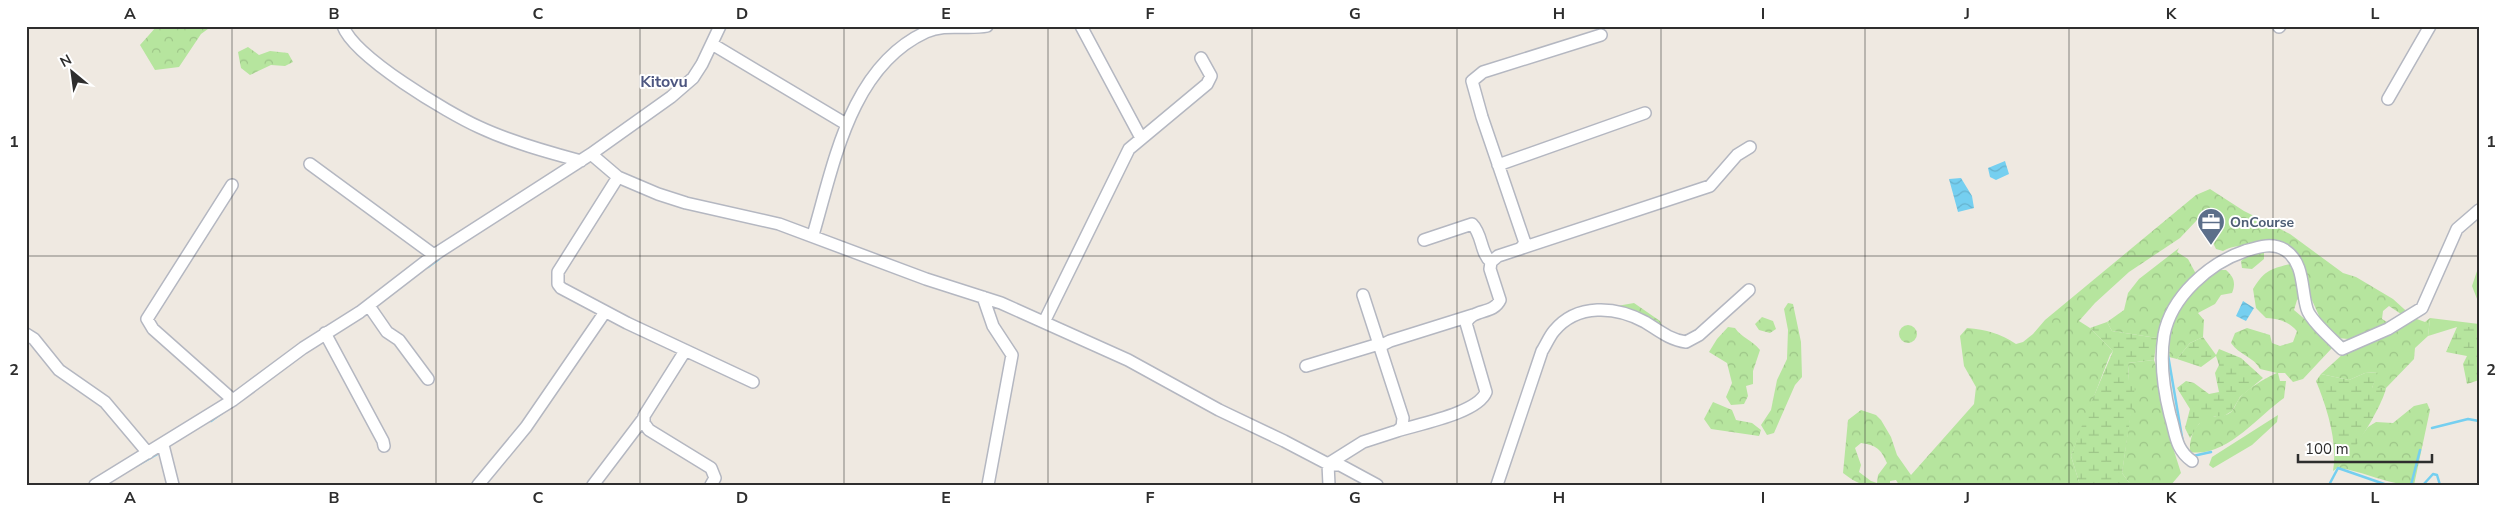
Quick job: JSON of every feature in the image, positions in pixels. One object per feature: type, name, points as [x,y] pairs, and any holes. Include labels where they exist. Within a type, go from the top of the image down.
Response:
[{"type":"street","points":[[343,26],[346,33],[365,54],[406,83],[480,127],[548,152],[586,157],[618,177],[686,203],[765,220],[813,235],[926,279],[1002,302],[1128,360],[1198,400],[1328,464],[1340,465],[1359,481],[1377,485]]},
{"type":"street","points":[[95,485],[163,445],[233,400],[326,333],[369,306],[434,255],[586,157],[686,86],[702,64],[720,26]]},
{"type":"street","points":[[813,235],[846,124],[877,71],[893,54],[926,32],[938,28],[987,26]]},
{"type":"street","points":[[1081,26],[1141,138]]},
{"type":"street","points":[[2388,99],[2430,26]]},
{"type":"street","points":[[1520,249],[1524,243],[1472,81],[1476,76],[1601,35]]},
{"type":"street","points":[[712,44],[846,124]]},
{"type":"street","points":[[1044,322],[1129,149],[1207,84],[1211,76],[1201,58]]},
{"type":"street","points":[[1498,165],[1645,112]]},
{"type":"street","points":[[1306,366],[1380,347],[1390,340],[1492,310],[1500,300],[1490,269],[1491,262],[1498,256],[1710,186],[1737,155],[1750,147]]},
{"type":"street","points":[[310,164],[434,255]]},
{"type":"street","points":[[618,177],[565,260],[558,278],[561,288],[605,312],[753,382]]},
{"type":"street","points":[[232,185],[147,319],[153,329],[233,400]]},
{"type":"street","points":[[2192,461],[2181,453],[2168,407],[2163,372],[2164,335],[2172,312],[2198,278],[2237,254],[2266,246],[2281,249],[2292,257],[2300,271],[2307,311],[2342,349],[2358,340],[2388,329],[2422,308],[2457,229],[2463,221],[2479,210]]},
{"type":"street","points":[[1424,240],[1472,224],[1477,229],[1486,258],[1491,262]]},
{"type":"street","points":[[1497,485],[1542,351],[1554,331],[1562,323],[1574,315],[1592,310],[1608,309],[1630,314],[1666,335],[1686,342],[1699,334],[1750,290]]},
{"type":"street","points":[[1363,295],[1403,418],[1402,427],[1397,431]]},
{"type":"street","points":[[984,297],[993,326],[1012,355],[988,485]]},
{"type":"street","points":[[369,306],[387,332],[399,340],[428,379]]},
{"type":"street","points":[[478,485],[526,427],[605,312]]},
{"type":"street","points":[[1328,464],[1363,442],[1465,410],[1484,398],[1486,392],[1466,323],[1473,315]]},
{"type":"street","points":[[326,333],[383,440],[384,446]]},
{"type":"street","points":[[26,334],[34,339],[59,370],[105,402],[148,453]]},
{"type":"street","points":[[593,485],[643,420],[686,351]]},
{"type":"street","points":[[643,420],[649,430],[711,468],[715,478],[711,485]]},
{"type":"street","points":[[163,445],[173,485]]},
{"type":"street","points":[[1328,464],[1329,485]]},
{"type":"green space","points":[[157,26],[212,26],[201,34],[179,67],[155,70],[140,45]]},
{"type":"green space","points":[[248,47],[259,55],[270,51],[288,53],[293,62],[285,66],[271,65],[250,75],[241,68],[238,52]]},
{"type":"green space","points":[[2210,189],[2244,211],[2290,234],[2343,273],[2356,277],[2393,299],[2414,318],[2425,322],[2430,318],[2428,336],[2415,348],[2414,359],[2386,388],[2372,388],[2377,372],[2365,373],[2349,380],[2321,374],[2343,354],[2369,341],[2338,338],[2320,318],[2289,249],[2246,245],[2223,251],[2216,249],[2209,235],[2209,226],[2202,219],[2197,220],[2180,238],[2129,272],[2095,303],[2079,321],[2090,328],[2113,351],[2071,456],[2080,485],[1899,485],[1896,480],[1890,481],[1890,485],[1870,485],[1855,481],[1843,473],[1848,420],[1861,410],[1876,415],[1881,420],[1891,437],[1897,455],[1911,475],[1974,404],[1976,387],[1964,366],[1960,336],[1967,328],[1993,333],[2016,344],[2023,342],[2045,320],[2196,195]],"holes":[[[2389,306],[2404,316],[2390,324],[2382,319],[2383,311]],[[1861,443],[1877,448],[1883,454],[1887,463],[1878,475],[1877,483],[1859,472],[1861,465],[1855,448]]]},
{"type":"green space","points":[[2179,248],[2177,252],[2188,259],[2196,274],[2173,302],[2157,338],[2112,331],[2107,322],[2124,310],[2128,293],[2139,279]]},
{"type":"green space","points":[[2264,251],[2264,259],[2252,269],[2242,268],[2241,261],[2250,254]]},
{"type":"green space","points":[[2290,264],[2296,270],[2303,296],[2297,300],[2294,310],[2327,338],[2332,348],[2303,379],[2293,382],[2285,373],[2278,373],[2280,381],[2286,381],[2284,398],[2228,443],[2216,449],[2190,452],[2191,439],[2199,424],[2210,417],[2231,412],[2246,392],[2277,373],[2260,369],[2231,343],[2235,333],[2247,328],[2270,335],[2272,343],[2280,346],[2293,342],[2297,331],[2283,321],[2266,318],[2256,308],[2253,289],[2264,274],[2277,267]]},
{"type":"green space","points":[[2479,267],[2479,304],[2472,286]]},
{"type":"green space","points":[[2220,268],[2220,270],[2226,270],[2231,275],[2234,283],[2232,293],[2221,295],[2215,304],[2198,313],[2204,320],[2203,337],[2190,343],[2177,359],[2169,357],[2171,327],[2175,314],[2192,292]]},
{"type":"green space","points":[[1634,303],[1660,321],[1663,328],[1617,306]]},
{"type":"green space","points":[[1788,303],[1793,304],[1801,342],[1802,377],[1795,385],[1774,433],[1767,435],[1761,425],[1771,410],[1777,380],[1787,359],[1788,330],[1784,309]]},
{"type":"green space","points":[[1762,317],[1773,321],[1776,329],[1770,333],[1759,330],[1755,324]]},
{"type":"green space","points":[[2430,318],[2479,324],[2479,327],[2457,327],[2428,336]]},
{"type":"green space","points":[[2107,322],[2112,331],[2157,338],[2154,360],[2128,363],[2129,381],[2136,380],[2122,473],[2131,485],[2080,485],[2071,456],[2113,351],[2090,328]]},
{"type":"green space","points":[[1908,325],[1916,330],[1917,334],[1912,342],[1908,343],[1900,338],[1899,334],[1904,326]]},
{"type":"green space","points":[[1728,327],[1735,328],[1760,350],[1753,371],[1753,384],[1746,386],[1748,396],[1744,404],[1731,405],[1726,397],[1732,383],[1727,363],[1709,352]]},
{"type":"green space","points":[[2457,327],[2479,327],[2479,380],[2467,384],[2463,364],[2467,356],[2446,352]]},
{"type":"green space","points":[[2203,337],[2216,355],[2219,349],[2241,358],[2263,378],[2240,397],[2232,411],[2224,416],[2215,416],[2199,424],[2190,438],[2185,428],[2190,409],[2177,388],[2186,381],[2194,383],[2209,394],[2219,392],[2215,373],[2219,365],[2216,356],[2201,367],[2177,359],[2190,343]]},
{"type":"green space","points":[[2154,360],[2160,377],[2169,435],[2181,473],[2171,485],[2131,485],[2122,473],[2135,381],[2129,382],[2128,363]]},
{"type":"green space","points":[[2378,372],[2372,388],[2386,388],[2379,407],[2356,446],[2333,471],[2333,437],[2328,414],[2316,381],[2321,374],[2349,380],[2365,373]]},
{"type":"green space","points":[[1713,402],[1732,410],[1736,420],[1752,423],[1761,430],[1759,436],[1711,429],[1704,419]]},
{"type":"green space","points":[[2427,403],[2430,410],[2414,485],[2395,483],[2338,468],[2368,427],[2376,422],[2393,423],[2414,406]]},
{"type":"green space","points":[[2278,415],[2277,422],[2252,445],[2213,468],[2209,465],[2212,457]]},
{"type":"water","points":[[2005,161],[2009,174],[1996,180],[1990,177],[1988,168]]},
{"type":"water","points":[[1961,178],[1972,196],[1974,208],[1958,212],[1949,179]]},
{"type":"water","points":[[2243,301],[2254,308],[2246,321],[2236,316]]},
{"type":"waterway","points":[[428,267],[439,259]]},
{"type":"waterway","points":[[2168,355],[2183,443]]},
{"type":"waterway","points":[[211,421],[222,413]]},
{"type":"waterway","points":[[2432,428],[2468,419],[2479,421]]},
{"type":"waterway","points":[[2411,485],[2420,450]]},
{"type":"waterway","points":[[138,465],[161,452]]},
{"type":"waterway","points":[[2193,456],[2211,452]]},
{"type":"waterway","points":[[2329,485],[2338,468],[2387,485]]},
{"type":"waterway","points":[[2423,485],[2433,474],[2437,475],[2440,485]]},
{"type":"place","name":"OnCourse","points":[[2211,246]]},
{"type":"district","name":"Kitovu","points":[[664,82]]}]
